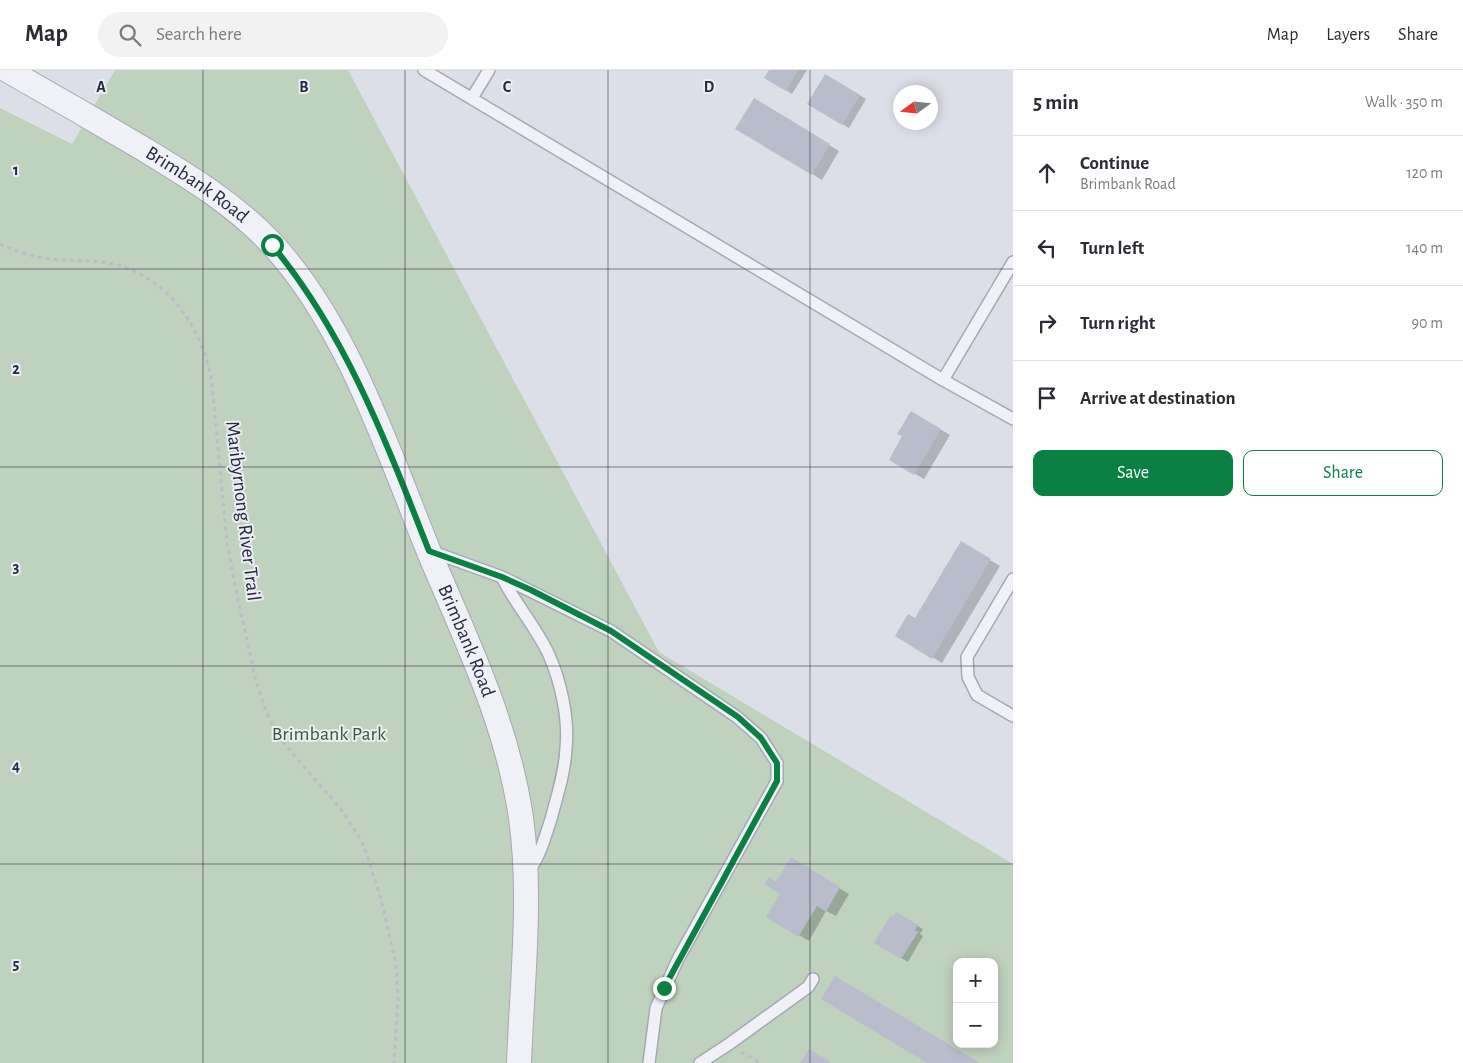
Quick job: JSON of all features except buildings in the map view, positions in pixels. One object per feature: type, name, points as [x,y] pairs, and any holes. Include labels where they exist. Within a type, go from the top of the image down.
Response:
[{"type":"street","name":"Brimbank Road","points":[[8,70],[189,177],[222,200],[272,245],[296,274],[340,345],[376,422],[480,670],[503,734],[517,795],[526,875],[519,1063]]},
{"type":"lane","points":[[424,70],[1013,420]]},
{"type":"lane","points":[[472,98],[488,70]]},
{"type":"lane","points":[[943,380],[1013,262]]},
{"type":"lane","points":[[429,551],[502,577],[611,631],[738,717],[761,738],[777,763],[777,781],[664,988],[656,1008],[649,1063]]},
{"type":"lane","points":[[502,577],[548,654],[556,675],[566,726],[566,747],[560,785],[544,839],[534,864],[526,875]]},
{"type":"lane","points":[[1013,579],[967,657],[968,677],[977,694],[1013,716]]},
{"type":"lane","points":[[700,1063],[800,992],[813,980]]},
{"type":"path","name":"Maribyrnong River Trail","points":[[0,244],[30,256],[108,263],[134,271],[149,279],[171,297],[192,323],[209,368],[214,396],[230,561],[256,682],[276,732],[342,810],[362,842],[368,858],[381,899],[396,964],[398,999],[394,1063]]},
{"type":"green space","name":"Brimbank Park","points":[[115,70],[348,70],[659,652],[1013,864],[1013,1063],[0,1063],[0,108],[72,144]]},
{"type":"route","points":[[272,245],[296,274],[319,308],[359,382],[429,551],[502,577],[611,631],[738,717],[761,738],[777,763],[777,781],[678,959],[664,988]]}]
